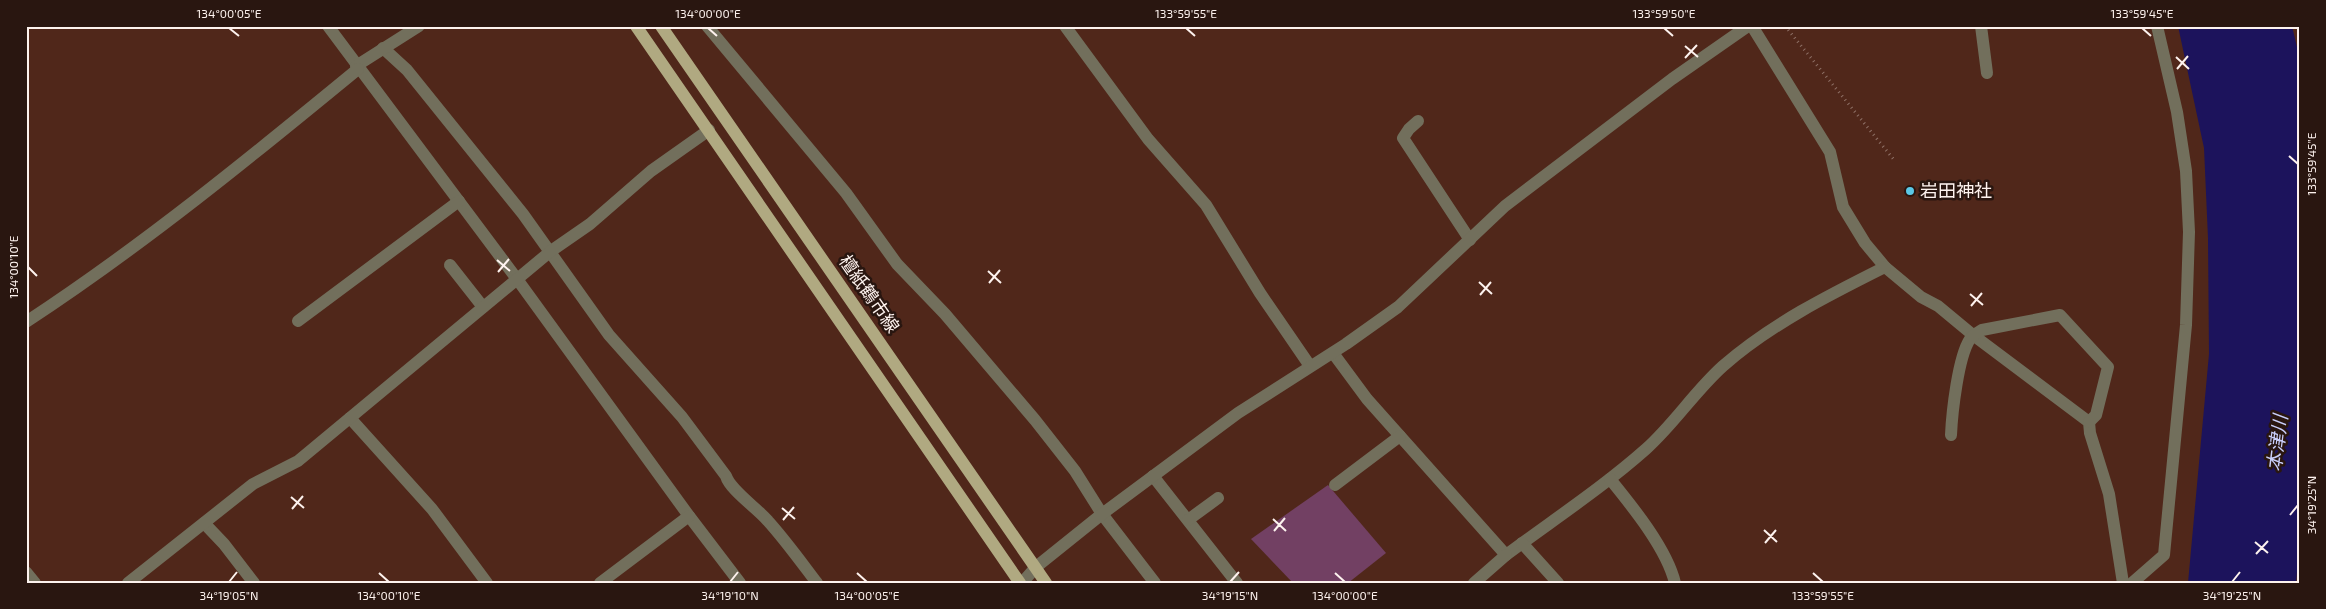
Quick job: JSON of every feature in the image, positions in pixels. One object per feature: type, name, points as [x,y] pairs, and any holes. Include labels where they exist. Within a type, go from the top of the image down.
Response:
[{"type":"main road","points":[[636,26],[1021,583]]},
{"type":"main road","name":"檀紙鶴市線","points":[[661,26],[1046,583]]},
{"type":"street","points":[[328,26],[357,68],[459,201],[740,583]]},
{"type":"street","points":[[26,322],[156,230],[278,135],[357,68],[383,48],[419,26]]},
{"type":"street","points":[[707,26],[846,193],[897,264],[945,314],[1035,420],[1075,471],[1102,514],[1155,583]]},
{"type":"street","points":[[1065,26],[1148,138],[1206,205],[1260,293],[1310,366]]},
{"type":"street","points":[[1021,583],[1036,567],[1102,514],[1238,413],[1333,353],[1398,307],[1505,206],[1672,79],[1748,26]]},
{"type":"street","points":[[1752,26],[1830,152],[1844,207],[1852,225],[1885,267],[2089,422],[2090,433],[2109,494],[2123,583]]},
{"type":"street","points":[[1981,26],[1987,73]]},
{"type":"street","points":[[2132,583],[2164,555],[2188,283],[2189,232],[2186,171],[2177,112],[2157,26]]},
{"type":"street","points":[[383,48],[420,85],[551,251],[609,335],[682,417],[726,476],[729,486],[748,500],[768,520],[817,583]]},
{"type":"street","points":[[1418,121],[1409,128],[1403,138],[1470,240]]},
{"type":"street","points":[[128,583],[253,484],[298,460],[551,251],[590,224],[652,170],[709,130]]},
{"type":"street","points":[[298,321],[459,201]]},
{"type":"street","points":[[450,265],[483,308]]},
{"type":"street","points":[[1474,583],[1506,555],[1610,479],[1648,448],[1702,386],[1724,365],[1794,315],[1885,267]]},
{"type":"street","points":[[1951,435],[1952,406],[1968,341],[1973,335],[1982,330],[2060,315],[2108,367],[2096,415],[2089,422]]},
{"type":"street","points":[[1333,353],[1367,398],[1506,555]]},
{"type":"street","points":[[350,418],[432,509],[487,583]]},
{"type":"street","points":[[1335,485],[1400,436]]},
{"type":"street","points":[[1154,476],[1237,583]]},
{"type":"street","points":[[1610,479],[1634,509],[1663,555],[1675,583]]},
{"type":"street","points":[[1188,520],[1218,498]]},
{"type":"street","points":[[600,583],[689,516]]},
{"type":"street","points":[[204,523],[224,544],[254,583]]},
{"type":"street","points":[[1522,543],[1551,580]]},
{"type":"street","points":[[26,572],[35,583]]},
{"type":"path","points":[[1785,26],[1895,161]]},
{"type":"shaded area","points":[[1328,485],[1386,553],[1348,583],[1293,583],[1251,539]]},
{"type":"water","name":"本津川","points":[[2178,26],[2292,26],[2300,60],[2300,539],[2296,583],[2188,583],[2209,354],[2208,238],[2204,148]]},
{"type":"place","name":"岩田神社","points":[[1910,191]]}]
